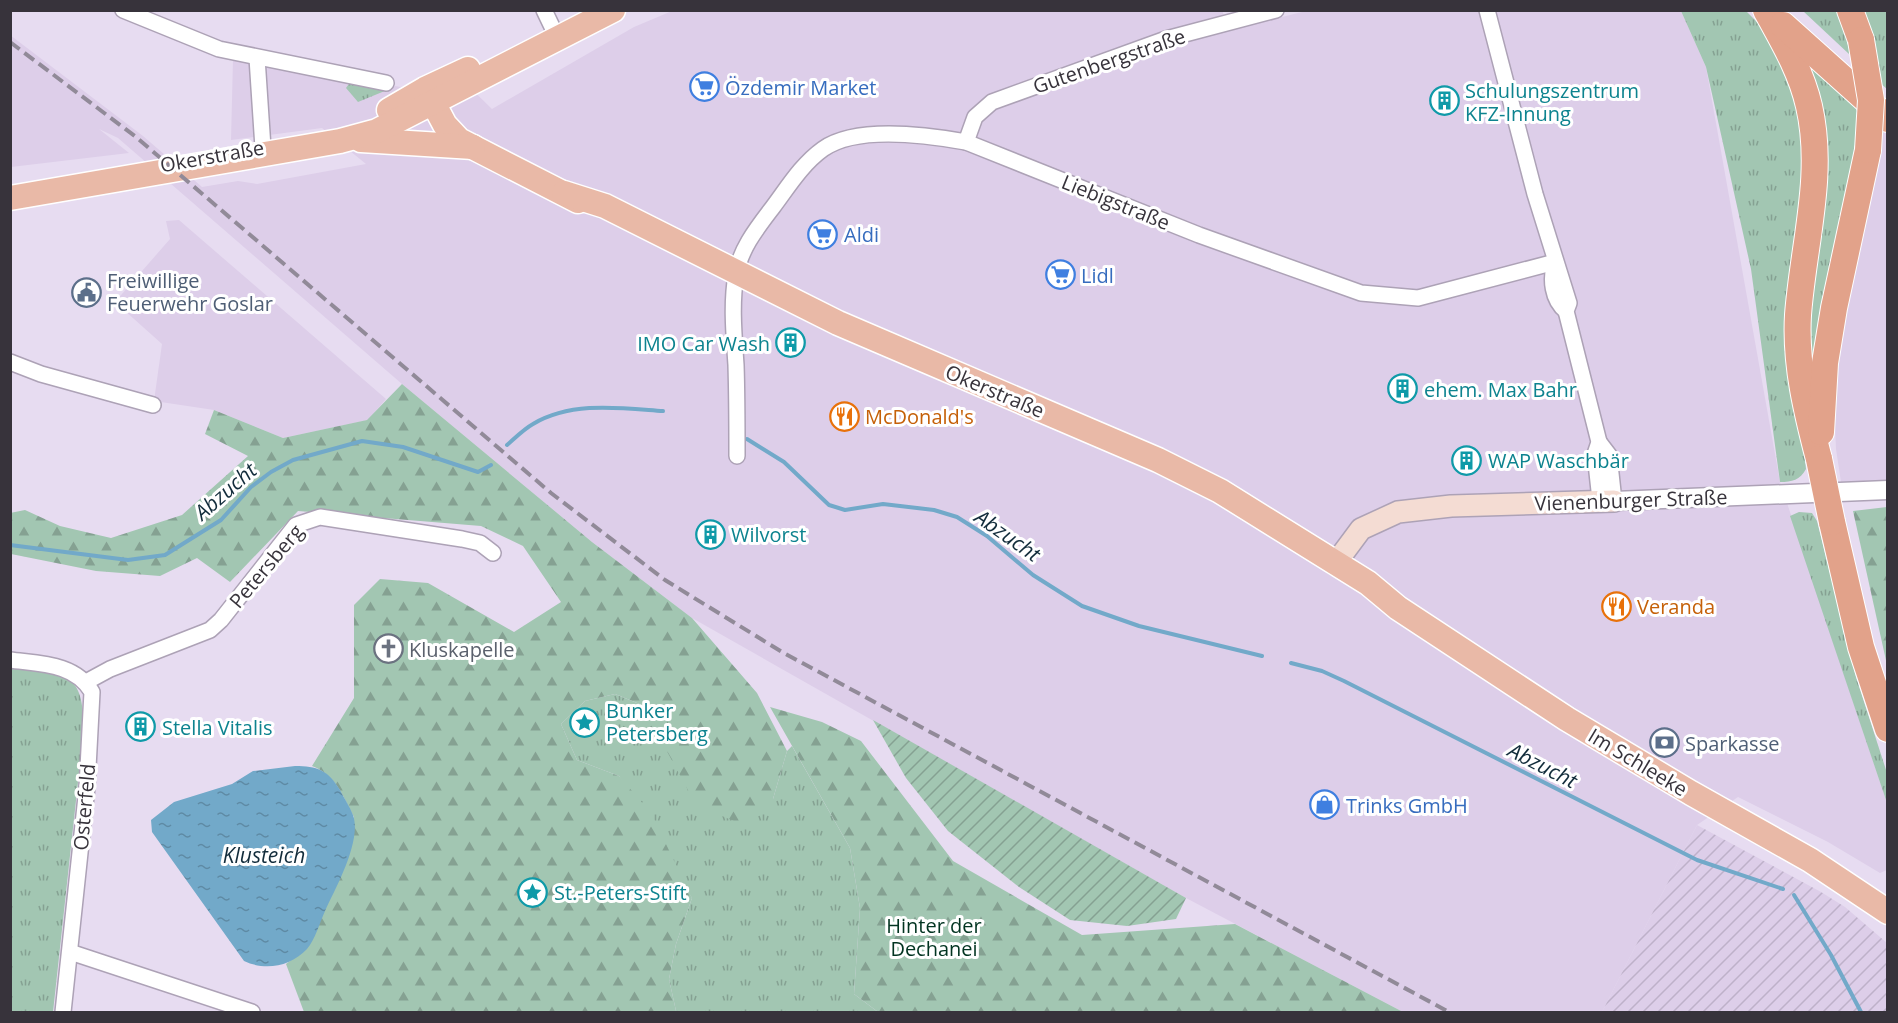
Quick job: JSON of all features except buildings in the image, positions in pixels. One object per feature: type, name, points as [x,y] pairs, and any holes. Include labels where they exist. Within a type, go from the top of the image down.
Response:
[{"type":"highway","points":[[1767,10],[1843,81],[1887,118]]},
{"type":"highway","points":[[1767,10],[1794,61],[1803,84],[1814,147],[1813,193],[1798,317],[1799,364],[1804,394],[1861,647],[1887,729]]},
{"type":"highway","points":[[1789,10],[1887,100]]},
{"type":"highway","points":[[1820,459],[1825,363],[1868,150],[1871,100],[1861,39],[1850,10]]},
{"type":"main road","points":[[350,139],[377,131],[428,95],[602,10]]},
{"type":"main road","points":[[428,95],[613,10]]},
{"type":"main road","name":"Okerstraße","points":[[10,198],[222,158],[338,130],[428,95],[449,123],[473,147],[628,227],[644,226],[874,339],[1184,472],[1247,506],[1338,566]]},
{"type":"main road","points":[[350,139],[473,147]]},
{"type":"main road","name":"Okerstraße","points":[[10,192],[350,139]]},
{"type":"main road","name":"Vienenburger Straße","points":[[1338,566],[1377,520],[1398,512],[1451,506],[1607,500]]},
{"type":"main road","name":"Im Schleeke","points":[[1338,566],[1368,583],[1398,608],[1586,731],[1810,860],[1886,910]]},
{"type":"street","points":[[123,10],[219,49],[386,83]]},
{"type":"street","points":[[544,10],[555,33]]},
{"type":"street","name":"Gutenbergstraße","points":[[966,142],[975,117],[992,102],[1166,39],[1276,10]]},
{"type":"street","points":[[1487,10],[1555,262],[1562,274],[1569,303],[1566,311],[1599,442],[1596,454],[1607,500]]},
{"type":"street","points":[[257,58],[262,147]]},
{"type":"street","name":"Liebigstraße","points":[[737,456],[733,307],[736,273],[743,250],[803,168],[826,147],[861,137],[887,134],[932,136],[966,142],[1199,235],[1360,293],[1418,298],[1555,262]]},
{"type":"street","points":[[10,362],[41,374],[153,405]]},
{"type":"street","name":"Vienenburger Straße","points":[[1607,500],[1887,490]]},
{"type":"street","name":"Petersberg","points":[[86,682],[110,669],[210,630],[221,620],[296,525],[304,520],[320,517],[462,539],[480,543],[494,553]]},
{"type":"street","points":[[10,660],[57,667],[75,673],[86,682]]},
{"type":"street","name":"Osterfeld","points":[[63,1012],[93,706],[92,693],[86,682]]},
{"type":"street","points":[[70,952],[252,1012]]},
{"type":"shaded area","points":[[1222,10],[1229,30],[1306,11],[1681,11],[1706,67],[1780,482],[1887,803],[1887,870],[1880,873],[1828,842],[1738,797],[1697,825],[1602,1012],[1403,1012],[1186,898],[692,618],[592,542],[402,384],[118,138],[99,129],[129,153],[11,167],[10,35],[143,136],[202,187],[238,181],[257,184],[366,164],[322,128],[231,140],[233,59],[401,87],[448,66],[492,109],[634,27],[672,11]]},
{"type":"shaded area","points":[[1883,130],[1888,133],[1887,480],[1841,482],[1836,449],[1833,383],[1850,276],[1879,161]]},
{"type":"shaded area","points":[[179,220],[386,399],[368,420],[283,438],[214,410],[154,401],[162,344],[115,302],[170,239],[166,221]]},
{"type":"shaded area","points":[[1697,825],[1821,892],[1845,907],[1887,943],[1887,1012],[1602,1012]]},
{"type":"green space","points":[[1681,11],[1746,11],[1762,27],[1785,61],[1805,135],[1802,201],[1789,316],[1806,469],[1801,476],[1792,481],[1780,482],[1751,269],[1706,67]]},
{"type":"green space","points":[[1803,11],[1887,11],[1887,89],[1880,83]]},
{"type":"green space","points":[[1815,68],[1859,111],[1856,160],[1815,402],[1804,312],[1807,73]]},
{"type":"green space","points":[[351,81],[392,88],[358,102],[346,88]]},
{"type":"green space","points":[[402,384],[592,542],[692,618],[757,693],[787,751],[773,799],[741,824],[696,805],[642,705],[615,694],[585,701],[561,724],[577,760],[619,776],[651,813],[692,898],[676,944],[669,979],[676,1011],[680,1012],[304,1012],[286,964],[307,948],[354,817],[332,780],[327,774],[312,766],[354,698],[354,605],[380,579],[428,583],[514,632],[561,602],[523,546],[481,526],[298,511],[230,582],[197,558],[160,576],[96,571],[11,554],[10,513],[25,510],[60,526],[111,538],[182,515],[248,456],[205,434],[214,410],[283,438],[367,420]]},
{"type":"green space","points":[[1888,507],[1887,665],[1853,511]]},
{"type":"green space","points":[[1799,512],[1812,513],[1817,521],[1856,677],[1887,773],[1887,803],[1790,516]]},
{"type":"green space","points":[[11,666],[46,671],[69,679],[76,687],[81,699],[83,715],[83,736],[53,1012],[11,1012]]},
{"type":"green space","points":[[615,694],[642,705],[773,799],[787,751],[792,746],[850,848],[860,908],[854,994],[878,1012],[676,1011],[669,979],[676,944],[692,898],[619,776],[577,760],[561,724],[585,701]]},
{"type":"green space","name":"Hinter der Dechanei","points":[[770,707],[822,722],[861,741],[953,861],[1082,935],[1235,924],[1403,1012],[878,1012],[854,994],[860,908],[850,848]]},
{"type":"green space","points":[[873,720],[1186,898],[1176,919],[1127,926],[1070,920],[1019,887],[948,831],[906,778]]},
{"type":"water","name":"Klusteich","points":[[295,766],[316,768],[336,783],[353,815],[354,838],[347,864],[310,945],[293,960],[277,966],[260,966],[244,961],[152,832],[151,820],[174,802],[232,784],[253,771]]},
{"type":"waterway","name":"Abzucht","points":[[507,445],[533,424],[564,412],[596,408],[663,411]]},
{"type":"waterway","name":"Abzucht","points":[[747,439],[784,462],[829,505],[845,510],[883,504],[934,510],[957,517],[987,536],[1033,575],[1082,606],[1139,626],[1262,656]]},
{"type":"waterway","name":"Abzucht","points":[[10,545],[128,560],[165,555],[221,520],[251,487],[271,472],[293,460],[362,441],[403,447],[478,472],[491,465]]},
{"type":"waterway","name":"Abzucht","points":[[1291,663],[1322,671],[1344,681],[1697,860],[1783,889]]},
{"type":"waterway","name":"Abzucht","points":[[1794,895],[1831,955],[1861,1012]]},
{"type":"railway","points":[[10,42],[136,137],[551,493],[665,580],[782,652],[1449,1012]]},
{"type":"place","name":"Özdemir Market","points":[[704,87]]},
{"type":"place","name":"Schulungszentrum KFZ-Innung","points":[[1444,101]]},
{"type":"place","name":"Aldi","points":[[823,234]]},
{"type":"place","name":"Lidl","points":[[1060,275]]},
{"type":"place","name":"Freiwillige Feuerwehr Goslar","points":[[86,292]]},
{"type":"place","name":"IMO Car Wash","points":[[791,343]]},
{"type":"place","name":"ehem. Max Bahr","points":[[1403,389]]},
{"type":"place","name":"McDonald's","points":[[844,416]]},
{"type":"place","name":"WAP Waschbär","points":[[1467,460]]},
{"type":"place","name":"Wilvorst","points":[[710,534]]},
{"type":"place","name":"Veranda","points":[[1616,606]]},
{"type":"place","name":"Kluskapelle","points":[[388,649]]},
{"type":"place","name":"Bunker Petersberg","points":[[585,722]]},
{"type":"place","name":"Stella Vitalis","points":[[141,727]]},
{"type":"place","name":"Sparkasse","points":[[1664,743]]},
{"type":"place","name":"Trinks GmbH","points":[[1325,805]]},
{"type":"place","name":"St.-Peters-Stift","points":[[533,892]]}]
